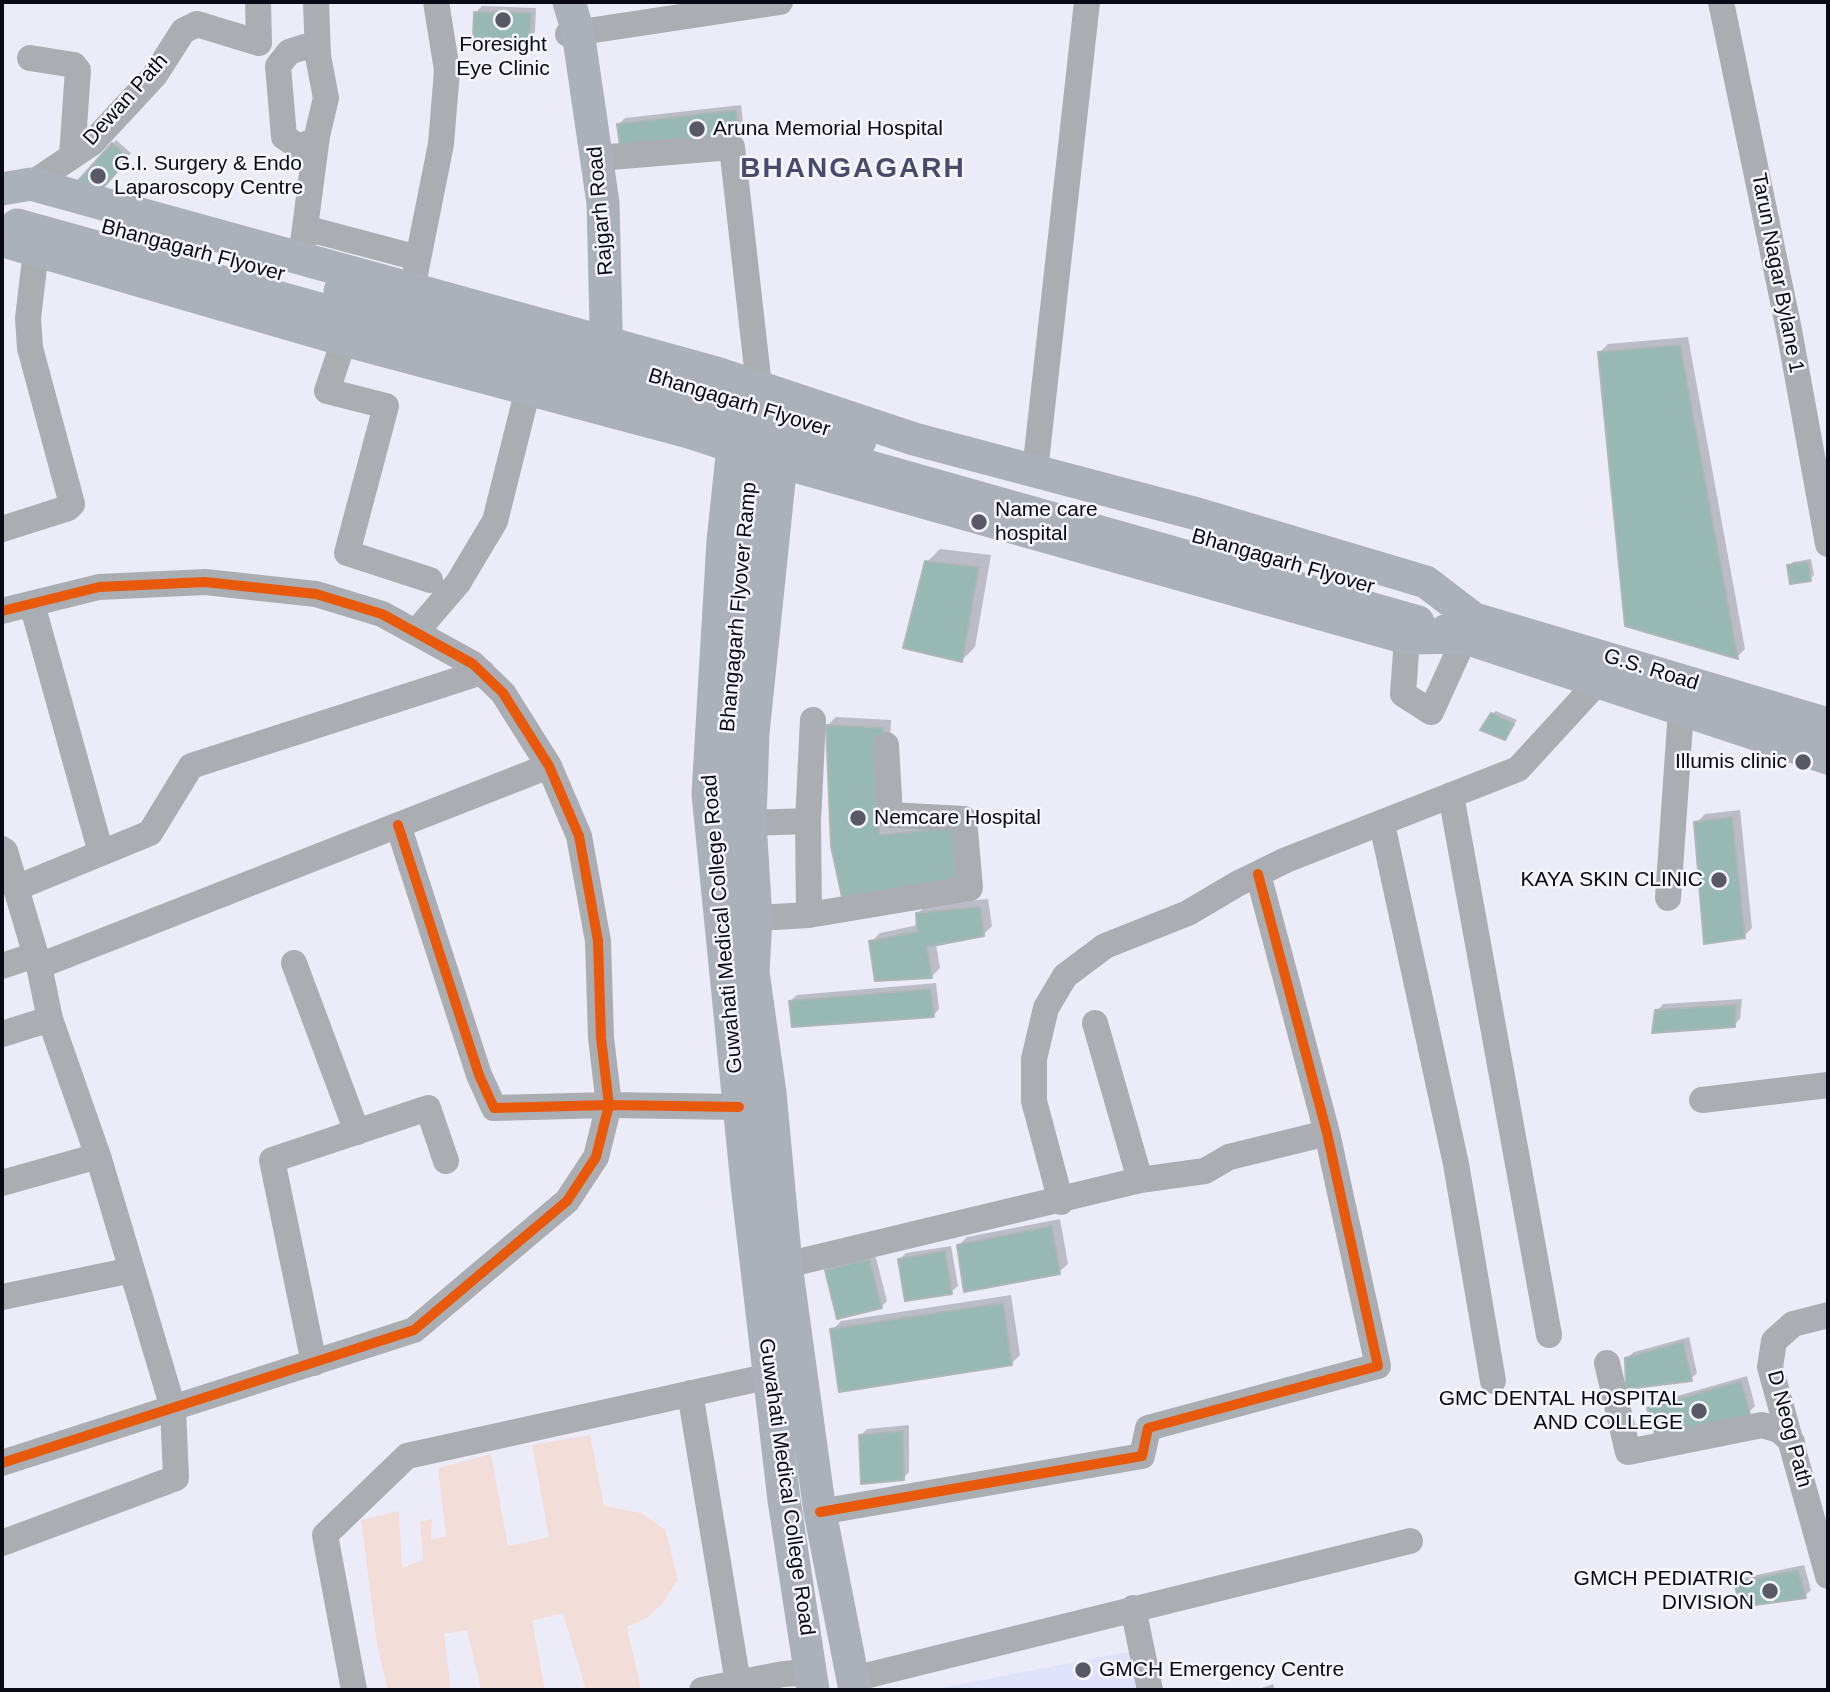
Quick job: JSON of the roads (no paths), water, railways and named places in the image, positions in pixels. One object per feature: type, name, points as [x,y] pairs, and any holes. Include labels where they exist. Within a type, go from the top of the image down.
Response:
[{"type":"main road","name":"Rajgarh Road","points":[[572,21],[598,158],[606,251],[595,406]]},
{"type":"main road","name":"Rajgarh Road","points":[[572,21],[600,342]]},
{"type":"main road","points":[[1414,620],[781,462],[744,440],[595,406],[344,340],[36,251],[10,243],[12,208],[303,241],[415,274],[600,342],[759,386],[914,439],[1201,515],[1426,582],[1469,628]]},
{"type":"main road","name":"Bhangagarh Flyover","points":[[12,208],[744,440],[1414,620],[1469,628]]},
{"type":"main road","name":"Bhangagarh Flyover","points":[[12,208],[615,366],[768,410],[1414,620]]},
{"type":"main road","points":[[829,474],[843,413]]},
{"type":"main road","name":"Bhangagarh Flyover Ramp","points":[[738,966],[745,917],[725,800],[744,440]]},
{"type":"main road","name":"Guwahati Medical College Road","points":[[744,440],[723,541],[708,794],[738,966],[770,1093],[786,1265],[820,1512],[854,1685]]},
{"type":"main road","name":"Guwahati Medical College Road","points":[[745,917],[753,733],[781,462]]},
{"type":"main road","name":"G.S. Road","points":[[1469,628],[1597,683],[1828,758]]},
{"type":"main road","name":"G.S. Road","points":[[1469,628],[1828,724]]},
{"type":"main road","name":"Guwahati Medical College Road","points":[[738,966],[738,1107],[784,1500],[812,1681]]},
{"type":"street","name":"Dewan Path","points":[[12,208],[72,156],[92,143],[155,75],[183,32],[197,24],[258,43],[258,2]]},
{"type":"street","points":[[303,241],[316,140],[326,99],[317,51],[316,2]]},
{"type":"street","points":[[415,274],[441,144],[447,70],[436,2]]},
{"type":"street","points":[[572,21],[780,2]]},
{"type":"street","points":[[1035,471],[1087,2]]},
{"type":"street","name":"Tarun Nagar Bylane 1","points":[[1721,2],[1781,289],[1828,544]]},
{"type":"street","points":[[316,140],[299,147],[284,137],[278,66],[289,52],[304,47],[317,51]]},
{"type":"street","points":[[30,58],[74,65],[78,70],[72,156]]},
{"type":"street","points":[[598,158],[732,147],[759,386]]},
{"type":"street","points":[[2,528],[68,508],[72,503],[30,348],[28,318],[36,251]]},
{"type":"street","points":[[344,340],[327,391],[386,407],[347,553],[430,580]]},
{"type":"street","points":[[416,632],[457,583],[495,521],[528,388]]},
{"type":"street","points":[[2,611],[99,587],[205,582],[316,594],[382,614],[482,672],[503,693],[549,766],[579,836],[598,941],[601,1038],[609,1105],[596,1157],[567,1201],[414,1331],[2,1463]]},
{"type":"street","points":[[32,604],[101,853]]},
{"type":"street","points":[[1414,620],[1403,694],[1432,712],[1469,628]]},
{"type":"street","points":[[16,888],[150,833],[191,766],[482,672]]},
{"type":"street","points":[[1061,1202],[1034,1101],[1034,1059],[1046,1008],[1065,976],[1105,946],[1188,914],[1258,874],[1518,769],[1597,683]]},
{"type":"street","points":[[1668,898],[1681,710]]},
{"type":"street","points":[[809,915],[808,821],[813,720]]},
{"type":"street","points":[[745,917],[809,915],[970,888],[964,820],[890,815],[886,745]]},
{"type":"street","points":[[2,966],[37,960],[549,766]]},
{"type":"street","points":[[1451,795],[1549,1335]]},
{"type":"street","points":[[750,823],[808,821]]},
{"type":"street","points":[[1382,824],[1456,1164],[1493,1381]]},
{"type":"street","points":[[398,825],[479,1074],[494,1108],[609,1105],[738,1107]]},
{"type":"street","points":[[2,849],[5,851],[37,960],[50,1019],[98,1156],[173,1408],[176,1478],[2,1543]]},
{"type":"street","points":[[820,1512],[1142,1456],[1148,1428],[1378,1366],[1327,1133],[1258,874]]},
{"type":"street","points":[[294,962],[357,1132]]},
{"type":"street","points":[[2,1034],[50,1019]]},
{"type":"street","points":[[1094,1023],[1140,1180]]},
{"type":"street","points":[[1702,1100],[1828,1085]]},
{"type":"street","points":[[314,1363],[272,1160],[428,1108],[446,1161]]},
{"type":"street","points":[[786,1265],[1061,1202],[1140,1180],[1205,1171],[1229,1157],[1327,1133]]},
{"type":"street","points":[[2,1183],[98,1156]]},
{"type":"street","points":[[2,1297],[132,1270]]},
{"type":"street","name":"D Neog Path","points":[[1828,1315],[1793,1324],[1774,1341],[1770,1367],[1828,1576]]},
{"type":"street","points":[[1607,1363],[1628,1451],[1762,1425],[1779,1430],[1792,1442]]},
{"type":"street","points":[[354,1690],[325,1535],[407,1456],[770,1376]]},
{"type":"street","points":[[690,1393],[737,1683]]},
{"type":"street","points":[[854,1685],[1133,1608],[1409,1541]]},
{"type":"street","points":[[1133,1608],[1150,1690]]},
{"type":"street","points":[[702,1690],[737,1683],[812,1681]]},
{"type":"place","name":"Foresight Eye Clinic","points":[[503,20]]},
{"type":"place","name":"Aruna Memorial Hospital","points":[[697,129]]},
{"type":"place","name":"G.I. Surgery & Endo Laparoscopy Centre","points":[[98,176]]},
{"type":"place","name":"Name care hospital","points":[[979,522]]},
{"type":"place","name":"Illumis clinic","points":[[1803,762]]},
{"type":"place","name":"Nemcare Hospital","points":[[858,818]]},
{"type":"place","name":"KAYA SKIN CLINIC","points":[[1719,880]]},
{"type":"place","name":"GMC DENTAL HOSPITAL AND COLLEGE","points":[[1699,1411]]},
{"type":"place","name":"GMCH PEDIATRIC DIVISION","points":[[1770,1591]]},
{"type":"place","name":"GMCH Emergency Centre","points":[[1083,1670]]},
{"type":"district","name":"BHANGAGARH","points":[[853,169]]}]
